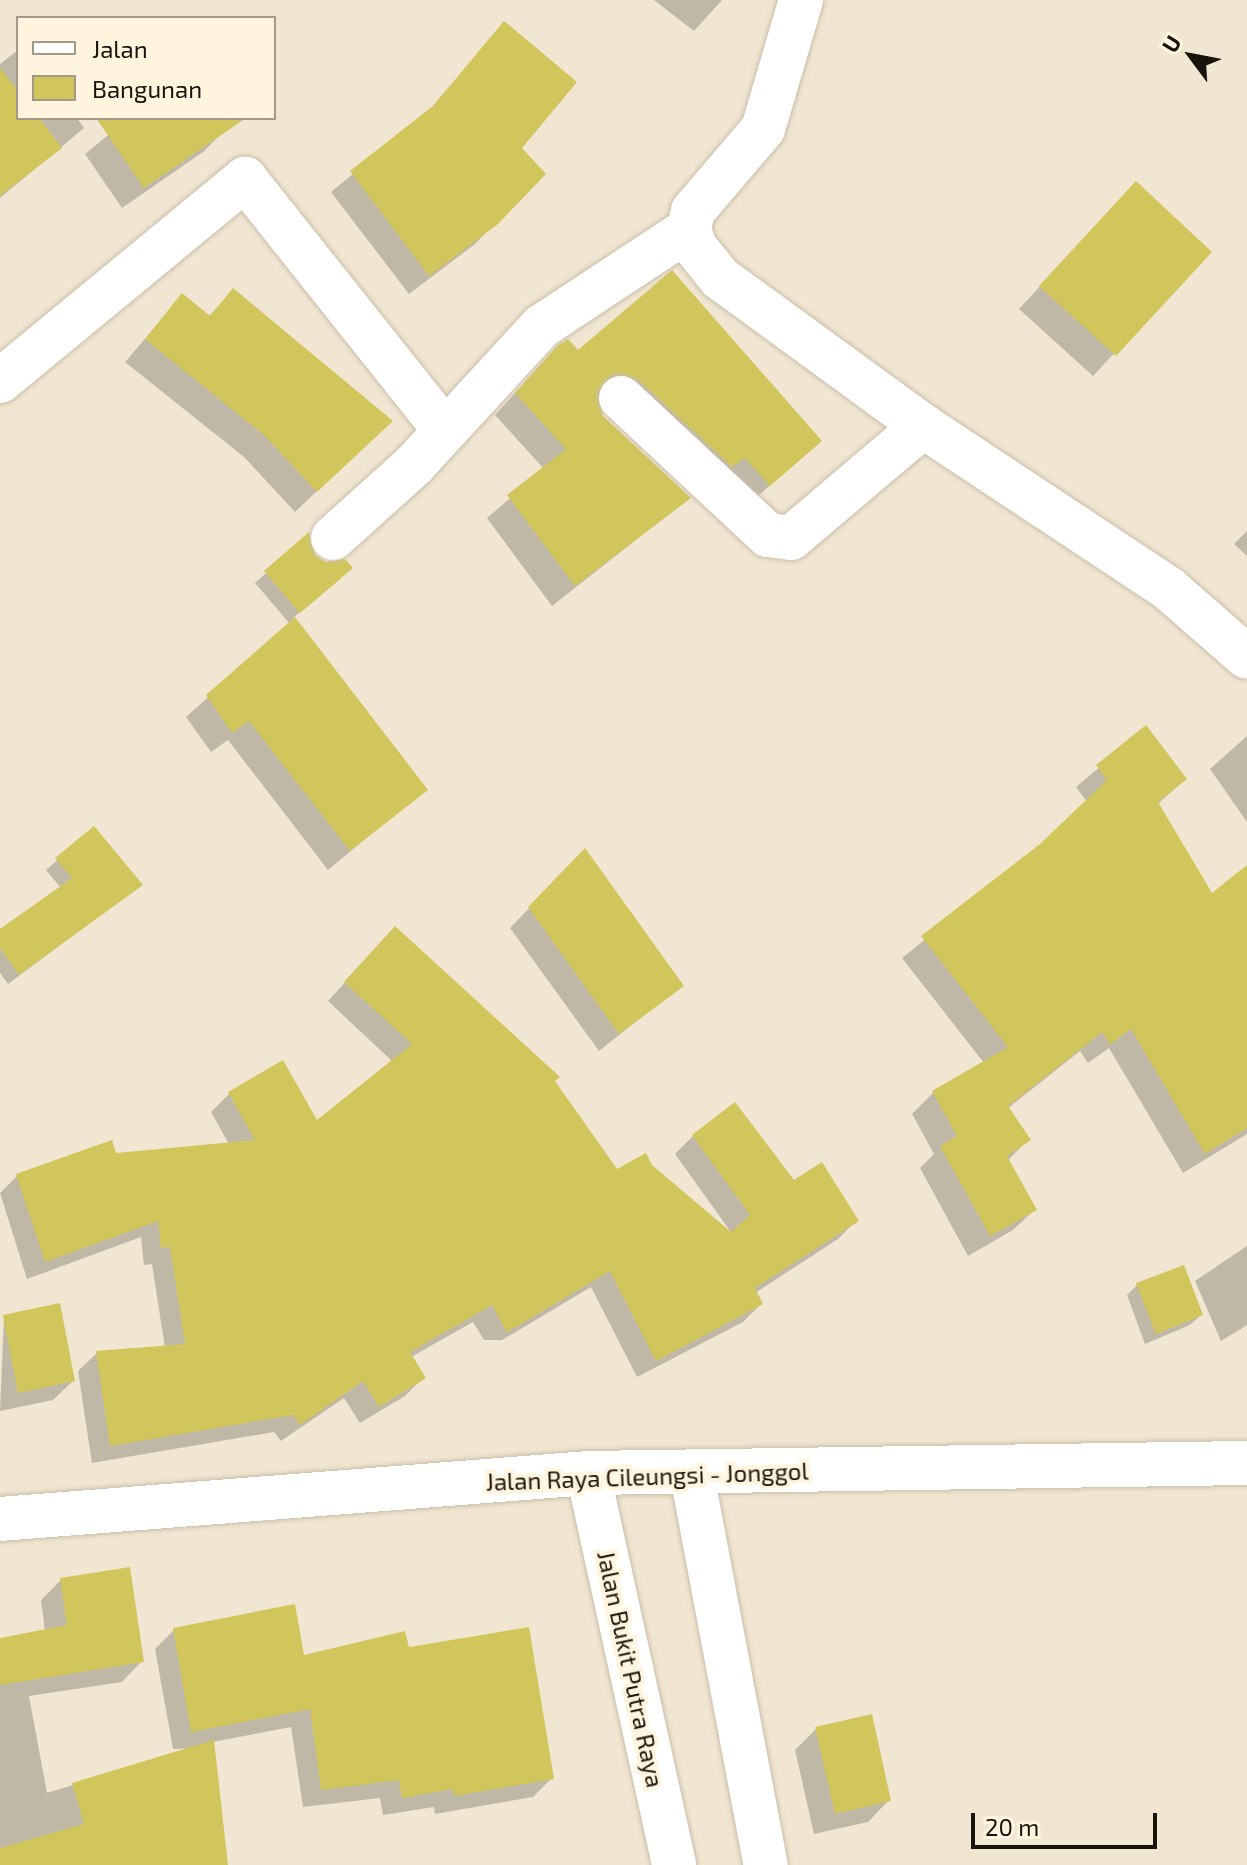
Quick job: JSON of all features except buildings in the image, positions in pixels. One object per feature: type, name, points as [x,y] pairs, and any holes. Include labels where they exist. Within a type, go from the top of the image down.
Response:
[{"type":"street","points":[[801,0],[763,129],[693,211],[689,229],[695,247],[720,278],[923,426],[1169,589],[1247,657]]},
{"type":"street","points":[[0,381],[245,179],[443,428]]},
{"type":"street","points":[[333,538],[414,465],[443,428],[542,326],[689,229]]},
{"type":"street","points":[[621,398],[768,535],[779,537],[791,538],[923,426]]},
{"type":"street","name":"Jalan Raya Cileungsi - Jonggol","points":[[0,1519],[588,1473],[692,1475],[1049,1462],[1247,1463]]},
{"type":"street","name":"Jalan Bukit Putra Raya","points":[[588,1473],[674,1865]]},
{"type":"street","points":[[692,1475],[766,1865]]}]
